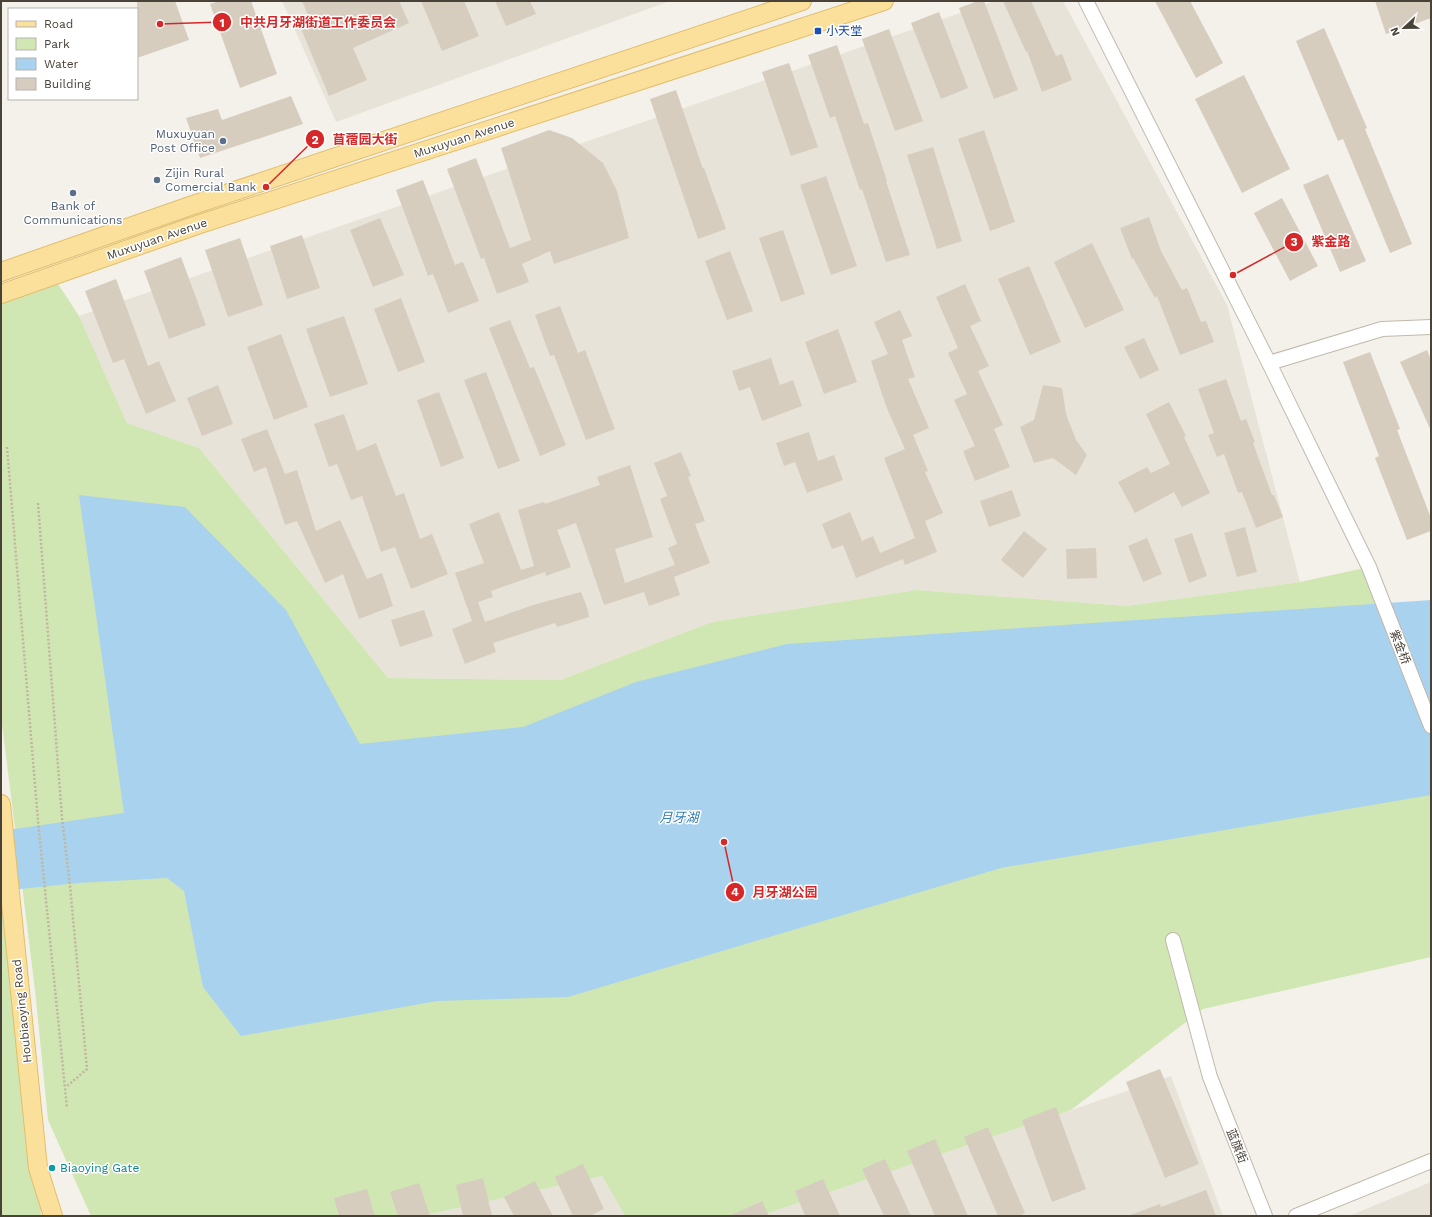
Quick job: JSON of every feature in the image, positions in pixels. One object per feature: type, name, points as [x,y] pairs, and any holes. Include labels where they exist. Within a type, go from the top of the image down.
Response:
[{"type":"main road","name":"Muxuyuan Avenue","points":[[1,272],[190,206],[802,1]]},
{"type":"main road","name":"Muxuyuan Avenue","points":[[1,294],[197,225],[884,1]]},
{"type":"main road","name":"Houbiaoying Road","points":[[1,809],[38,1168],[53,1216]]},
{"type":"street","name":"紫金桥","points":[[1086,1],[1269,363],[1369,567],[1431,726]]},
{"type":"street","points":[[1269,363],[1382,329],[1431,328]]},
{"type":"street","name":"蓝旗街","points":[[1173,940],[1210,1077],[1265,1216]]},
{"type":"street","points":[[1296,1216],[1431,1161]]},
{"type":"path","points":[[7,447],[38,821],[67,1108]]},
{"type":"path","points":[[38,502],[62,818],[70,886],[87,1069],[66,1087]]},
{"type":"shaded area","points":[[282,1],[670,1],[336,122]]},
{"type":"shaded area","points":[[995,1],[1063,1],[1227,305],[1300,582],[1127,606],[916,590],[712,622],[560,680],[388,678],[199,448],[127,423],[79,316]]},
{"type":"shaded area","points":[[1171,1076],[1223,1216],[760,1216]]},
{"type":"shaded area","points":[[602,1176],[625,1216],[422,1216]]},
{"type":"shaded area","points":[[1431,1182],[1431,1216],[1349,1216]]},
{"type":"green space","points":[[53,276],[79,316],[127,423],[199,448],[388,678],[560,680],[712,622],[916,590],[1127,606],[1300,582],[1369,567],[1431,726],[1431,957],[1203,1009],[1071,1110],[760,1216],[625,1216],[602,1176],[422,1216],[91,1216],[48,1120],[35,990],[1,716],[1,294]]},
{"type":"green space","points":[[1,804],[38,1168],[41,1216],[1,1216]]},
{"type":"water","name":"月牙湖","points":[[79,495],[185,507],[286,610],[360,744],[523,727],[636,682],[787,644],[1431,600],[1431,795],[1001,868],[568,997],[437,1001],[241,1036],[203,987],[184,891],[167,878],[78,883],[1,891],[1,831],[124,813]]},
{"type":"building","points":[[137,1],[175,1],[189,40],[138,58]]},
{"type":"building","points":[[219,1],[251,1],[277,74],[240,88],[210,4]]},
{"type":"building","points":[[302,1],[399,1],[409,23],[353,48],[367,80],[329,96],[297,19],[308,15]]},
{"type":"building","points":[[421,1],[464,1],[479,36],[442,51]]},
{"type":"building","points":[[495,1],[530,1],[536,14],[506,26]]},
{"type":"building","points":[[978,1],[984,1],[1018,90],[994,99],[959,8]]},
{"type":"building","points":[[1003,1],[1031,1],[1056,56],[1062,54],[1072,80],[1042,92],[1027,51],[1026,52]]},
{"type":"building","points":[[1155,1],[1190,1],[1223,63],[1196,78]]},
{"type":"building","points":[[1375,1],[1431,1],[1431,18],[1386,34]]},
{"type":"building","points":[[939,12],[968,88],[941,99],[911,23]]},
{"type":"building","points":[[1324,28],[1367,128],[1365,129],[1412,244],[1390,253],[1343,139],[1338,141],[1296,41]]},
{"type":"building","points":[[889,29],[923,121],[895,131],[862,39]]},
{"type":"building","points":[[837,45],[864,124],[868,123],[910,255],[886,262],[862,189],[860,190],[835,116],[830,118],[808,55]]},
{"type":"building","points":[[789,63],[818,147],[791,156],[762,72]]},
{"type":"building","points":[[1244,75],[1290,169],[1242,193],[1195,99]]},
{"type":"building","points":[[676,90],[703,169],[704,168],[726,229],[698,239],[650,99]]},
{"type":"building","name":"Muxuyuan Post Office","points":[[291,96],[303,124],[200,158],[186,118],[218,109],[222,120]]},
{"type":"building","points":[[549,130],[572,138],[603,163],[617,191],[629,238],[554,264],[550,251],[522,264],[529,282],[497,294],[484,258],[481,259],[447,169],[476,158],[510,248],[531,240],[501,148]]},
{"type":"building","points":[[984,130],[1015,222],[990,231],[958,139]]},
{"type":"building","points":[[933,147],[962,241],[937,249],[907,155]]},
{"type":"building","points":[[1328,174],[1366,261],[1340,272],[1303,185]]},
{"type":"building","points":[[826,176],[857,266],[831,275],[800,185]]},
{"type":"building","points":[[423,180],[455,265],[463,262],[479,301],[448,313],[433,274],[428,276],[396,190]]},
{"type":"building","points":[[1282,198],[1318,266],[1290,281],[1254,213]]},
{"type":"building","points":[[1149,217],[1161,251],[1182,290],[1187,288],[1201,322],[1206,321],[1214,342],[1180,355],[1157,296],[1155,298],[1133,258],[1132,259],[1120,228]]},
{"type":"building","points":[[380,218],[404,275],[373,287],[350,230]]},
{"type":"building","points":[[783,230],[805,294],[781,302],[759,238]]},
{"type":"building","points":[[302,235],[320,288],[287,299],[270,246]]},
{"type":"building","points":[[240,238],[263,305],[228,317],[205,250]]},
{"type":"building","points":[[1092,243],[1124,310],[1085,328],[1054,262]]},
{"type":"building","points":[[730,251],[753,311],[727,320],[705,261]]},
{"type":"building","points":[[181,257],[206,325],[169,339],[144,271]]},
{"type":"building","points":[[1029,266],[1061,342],[1030,355],[998,279]]},
{"type":"building","points":[[116,279],[148,366],[159,361],[176,401],[146,414],[124,359],[113,363],[85,291]]},
{"type":"building","points":[[965,284],[981,321],[970,326],[989,366],[978,371],[1003,425],[994,429],[1010,467],[975,481],[963,451],[975,446],[954,400],[967,394],[948,353],[958,348],[936,297]]},
{"type":"building","points":[[401,298],[425,362],[398,372],[374,309]]},
{"type":"building","points":[[560,306],[578,353],[585,350],[615,429],[586,440],[554,355],[550,356],[535,315]]},
{"type":"building","points":[[900,310],[912,336],[902,340],[915,377],[908,379],[929,428],[913,435],[928,471],[925,472],[943,513],[925,521],[937,552],[905,565],[903,559],[856,578],[843,545],[832,549],[822,524],[850,512],[862,541],[873,536],[880,553],[915,538],[884,458],[905,449],[886,406],[871,361],[888,354],[874,322]]},
{"type":"building","points":[[344,316],[368,384],[330,397],[306,329]]},
{"type":"building","points":[[510,320],[530,368],[534,367],[566,445],[540,456],[489,328]]},
{"type":"building","points":[[838,329],[857,382],[824,394],[805,342]]},
{"type":"building","points":[[281,334],[308,407],[274,420],[247,347]]},
{"type":"building","points":[[1144,338],[1159,370],[1140,379],[1124,347]]},
{"type":"building","points":[[1427,350],[1431,360],[1431,431],[1400,362]]},
{"type":"building","points":[[1370,352],[1400,429],[1397,430],[1431,518],[1431,531],[1407,540],[1375,458],[1379,456],[1343,362]]},
{"type":"building","points":[[771,358],[780,385],[793,380],[802,406],[762,421],[750,387],[739,391],[732,371]]},
{"type":"building","points":[[486,372],[520,461],[498,469],[464,380]]},
{"type":"building","points":[[1226,379],[1241,421],[1246,419],[1272,495],[1274,495],[1283,517],[1256,528],[1242,492],[1238,493],[1224,454],[1217,457],[1208,435],[1214,433],[1198,389]]},
{"type":"building","points":[[218,385],[233,424],[202,436],[187,398]]},
{"type":"building","points":[[1043,385],[1062,388],[1066,414],[1076,440],[1087,455],[1076,475],[1053,458],[1034,463],[1020,427],[1034,420]]},
{"type":"building","points":[[439,392],[464,458],[441,467],[417,400]]},
{"type":"building","points":[[1169,402],[1186,436],[1184,437],[1210,493],[1182,507],[1174,492],[1135,513],[1118,482],[1147,467],[1151,473],[1170,464],[1146,414]]},
{"type":"building","points":[[344,414],[357,451],[376,443],[396,496],[404,493],[420,539],[432,534],[448,574],[411,589],[395,547],[381,552],[362,496],[351,500],[337,464],[329,467],[314,424]]},
{"type":"building","points":[[267,429],[285,474],[297,470],[316,531],[340,520],[367,579],[382,573],[393,606],[359,619],[343,574],[325,583],[297,521],[285,525],[266,467],[254,472],[241,439]]},
{"type":"building","points":[[809,432],[818,461],[834,455],[843,480],[807,493],[795,462],[784,466],[776,443]]},
{"type":"building","points":[[681,452],[691,476],[688,477],[705,521],[695,524],[710,563],[674,577],[680,595],[649,606],[644,592],[604,605],[576,523],[557,530],[571,567],[546,576],[545,572],[491,591],[493,597],[478,602],[485,622],[533,605],[581,592],[589,617],[557,627],[555,623],[493,643],[496,652],[465,664],[452,629],[472,621],[455,573],[484,563],[469,524],[499,512],[521,570],[534,566],[518,510],[544,502],[545,504],[600,485],[597,477],[630,465],[653,537],[615,549],[625,583],[675,565],[668,548],[677,544],[660,499],[667,496],[654,463]]},
{"type":"building","points":[[1012,490],[1021,516],[989,527],[980,501]]},
{"type":"building","points":[[1245,527],[1257,572],[1237,577],[1224,533]]},
{"type":"building","points":[[1024,531],[1047,549],[1023,578],[1001,560]]},
{"type":"building","points":[[1192,533],[1207,576],[1189,583],[1174,539]]},
{"type":"building","points":[[1147,538],[1162,574],[1143,582],[1128,546]]},
{"type":"building","points":[[1096,548],[1097,578],[1067,579],[1066,549]]},
{"type":"building","points":[[424,610],[433,636],[400,647],[391,620]]},
{"type":"building","points":[[1160,1069],[1199,1164],[1165,1178],[1126,1082]]},
{"type":"building","points":[[1056,1107],[1086,1189],[1052,1202],[1022,1120]]},
{"type":"building","points":[[988,1127],[1025,1213],[1019,1216],[998,1216],[964,1137]]},
{"type":"building","points":[[935,1139],[968,1216],[935,1216],[907,1151]]},
{"type":"building","points":[[885,1159],[911,1216],[884,1216],[862,1169]]},
{"type":"building","points":[[583,1164],[604,1209],[590,1216],[573,1216],[555,1177]]},
{"type":"building","points":[[483,1178],[492,1216],[463,1216],[456,1185]]},
{"type":"building","points":[[823,1179],[840,1216],[805,1216],[795,1191]]},
{"type":"building","points":[[535,1181],[553,1216],[514,1216],[504,1197]]},
{"type":"building","points":[[419,1183],[430,1216],[398,1216],[390,1192]]},
{"type":"building","points":[[367,1189],[375,1216],[339,1216],[334,1198]]},
{"type":"building","points":[[1206,1190],[1216,1216],[1130,1215],[1160,1204],[1161,1207]]},
{"type":"building","points":[[762,1201],[769,1216],[729,1216]]},
{"type":"place","name":"中共月牙湖街道工作委员会","points":[[160,24]]},
{"type":"place","name":"小天堂","points":[[818,31]]},
{"type":"place","name":"Muxuyuan Post Office","points":[[223,141]]},
{"type":"place","name":"Zijin Rural Comercial Bank","points":[[157,180]]},
{"type":"place","name":"苜蓿园大街","points":[[266,187]]},
{"type":"place","name":"Bank of Communications","points":[[73,193]]},
{"type":"place","name":"紫金路","points":[[1233,275]]},
{"type":"place","name":"月牙湖公园","points":[[724,842]]},
{"type":"place","name":"Biaoying Gate","points":[[52,1168]]}]
